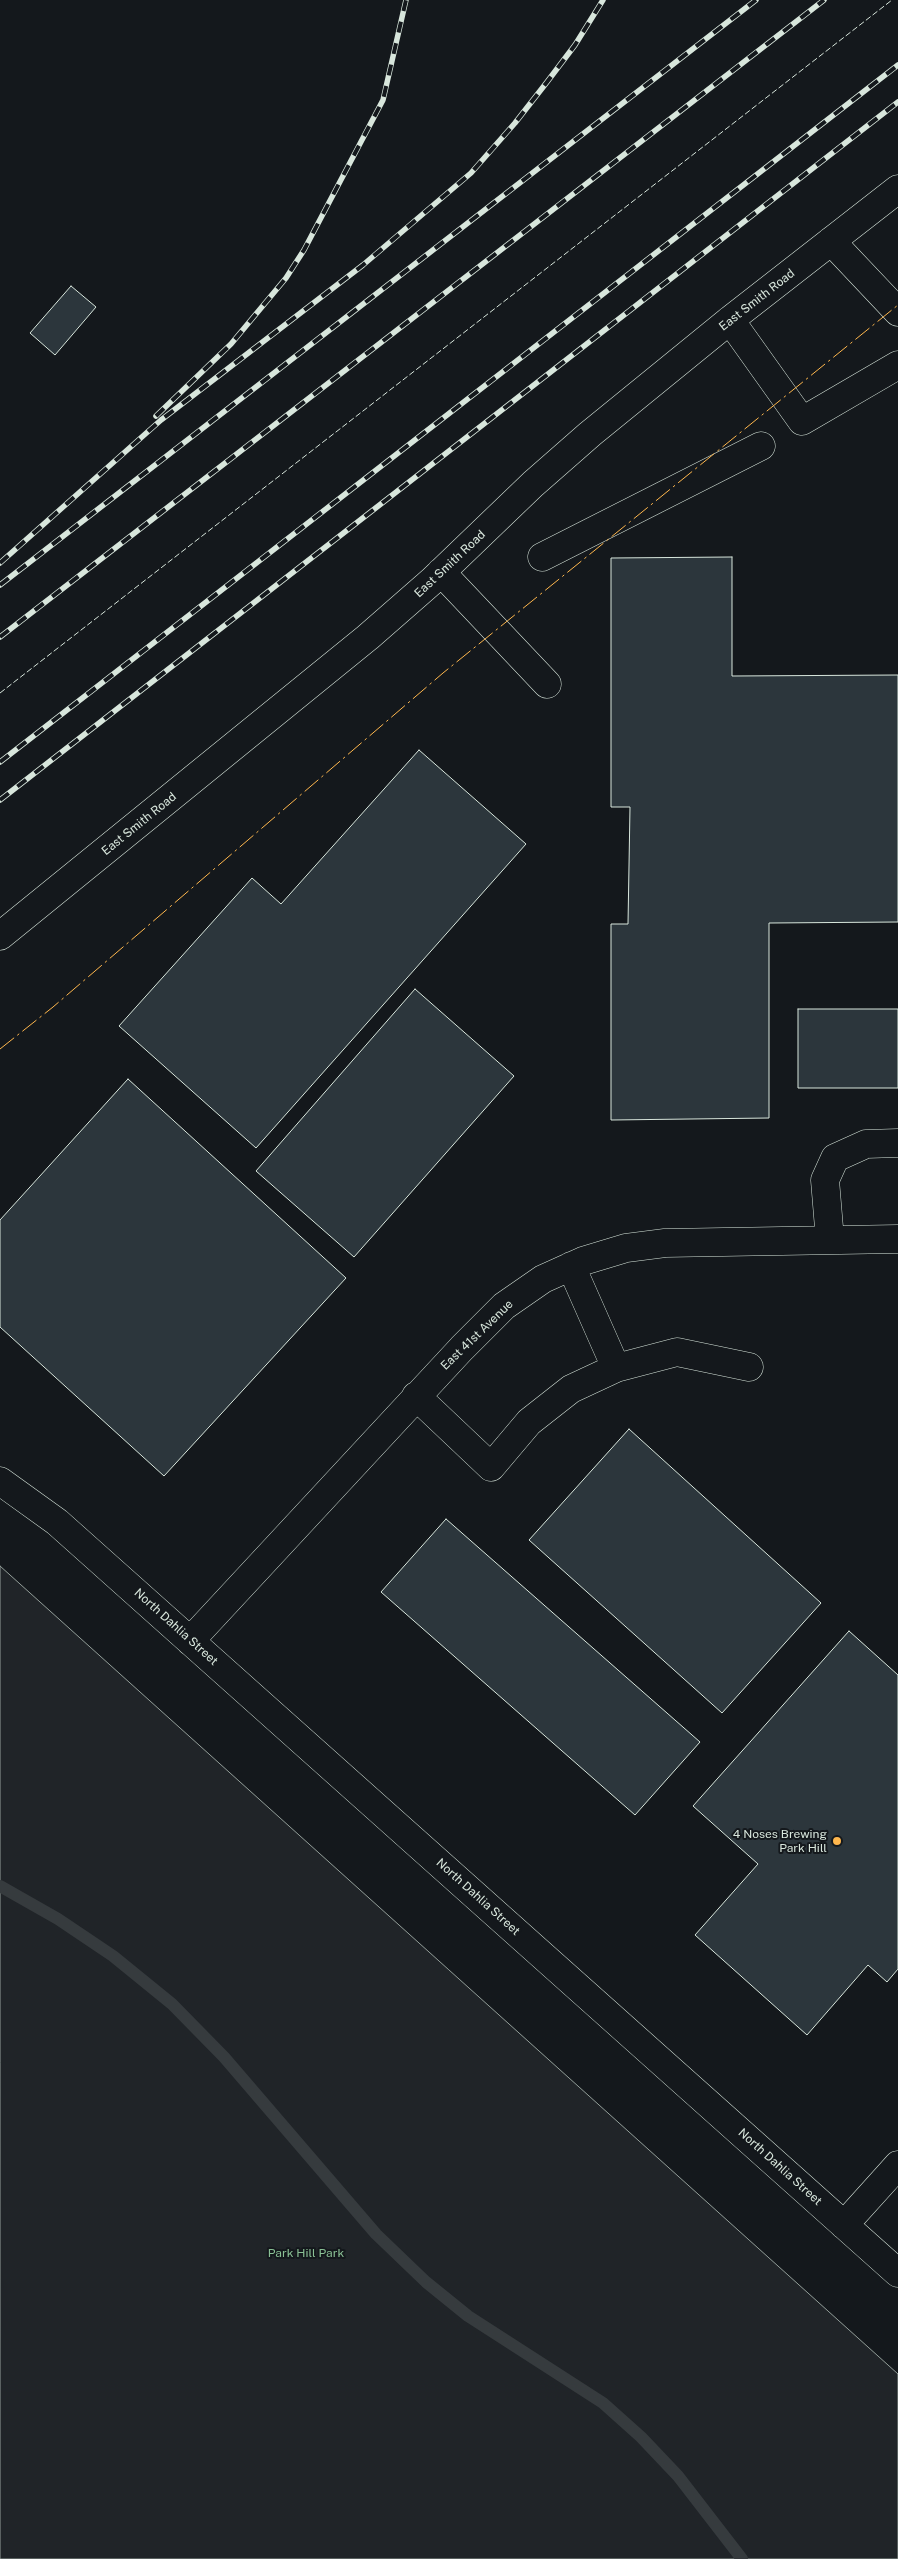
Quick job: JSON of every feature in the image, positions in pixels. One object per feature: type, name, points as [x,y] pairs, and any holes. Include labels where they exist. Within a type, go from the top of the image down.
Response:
[{"type":"street","name":"East Smith Road","points":[[0,936],[301,693],[441,572],[568,453],[730,320],[898,189]]},
{"type":"street","points":[[831,242],[898,312]]},
{"type":"street","points":[[730,320],[802,421],[898,365]]},
{"type":"street","points":[[542,557],[761,446]]},
{"type":"street","points":[[441,572],[547,684]]},
{"type":"street","points":[[830,1240],[825,1180],[835,1158],[866,1144],[898,1144]]},
{"type":"street","name":"East 41st Avenue","points":[[190,1640],[416,1396],[504,1306],[543,1278],[626,1248],[666,1243],[898,1239]]},
{"type":"street","points":[[572,1266],[616,1368]]},
{"type":"street","points":[[416,1396],[491,1468],[529,1422],[571,1389],[616,1368],[677,1352],[749,1366]]},
{"type":"street","name":"North Dahlia Street","points":[[0,1459],[57,1522]]},
{"type":"street","name":"North Dahlia Street","points":[[0,1481],[57,1522],[898,2273]]},
{"type":"street","points":[[844,2225],[898,2165]]},
{"type":"green space","name":"Park Hill Park","points":[[0,1566],[898,2374],[898,2559],[0,2559]]},
{"type":"building","points":[[71,286],[96,307],[55,355],[30,333]]},
{"type":"building","points":[[732,557],[732,676],[898,675],[898,922],[769,923],[769,1118],[611,1120],[611,924],[628,924],[630,807],[611,807],[611,558]]},
{"type":"building","points":[[419,750],[526,844],[256,1148],[119,1026],[252,878],[281,904]]},
{"type":"building","points":[[415,989],[514,1076],[354,1257],[256,1171]]},
{"type":"building","points":[[798,1009],[898,1009],[898,1088],[798,1088]]},
{"type":"building","points":[[128,1079],[346,1278],[164,1476],[0,1327],[0,1220]]},
{"type":"building","points":[[629,1429],[821,1603],[722,1713],[529,1540]]},
{"type":"building","points":[[446,1519],[700,1742],[635,1815],[381,1592]]},
{"type":"building","points":[[849,1631],[898,1675],[898,1969],[887,1982],[868,1965],[807,2035],[695,1935],[758,1864],[693,1806]]},
{"type":"waterway","points":[[0,1886],[58,1919],[113,1956],[172,2004],[224,2057],[376,2234],[426,2282],[468,2316],[603,2403],[641,2437],[678,2476],[742,2559]]},
{"type":"railway","points":[[156,416],[231,344],[286,278],[304,250],[383,100],[406,0]]},
{"type":"railway","points":[[0,563],[161,420],[363,265],[471,173],[515,123],[547,82],[575,45],[603,0]]},
{"type":"railway","points":[[0,585],[756,0]]},
{"type":"railway","points":[[0,637],[824,0]]},
{"type":"railway","points":[[0,762],[898,65]]},
{"type":"railway","points":[[0,800],[898,102]]},
{"type":"fence","points":[[0,693],[892,0]]},
{"type":"power","points":[[0,1049],[53,1007],[443,673],[898,305]]},
{"type":"place","name":"4 Noses Brewing Park Hill","points":[[837,1841]]}]
